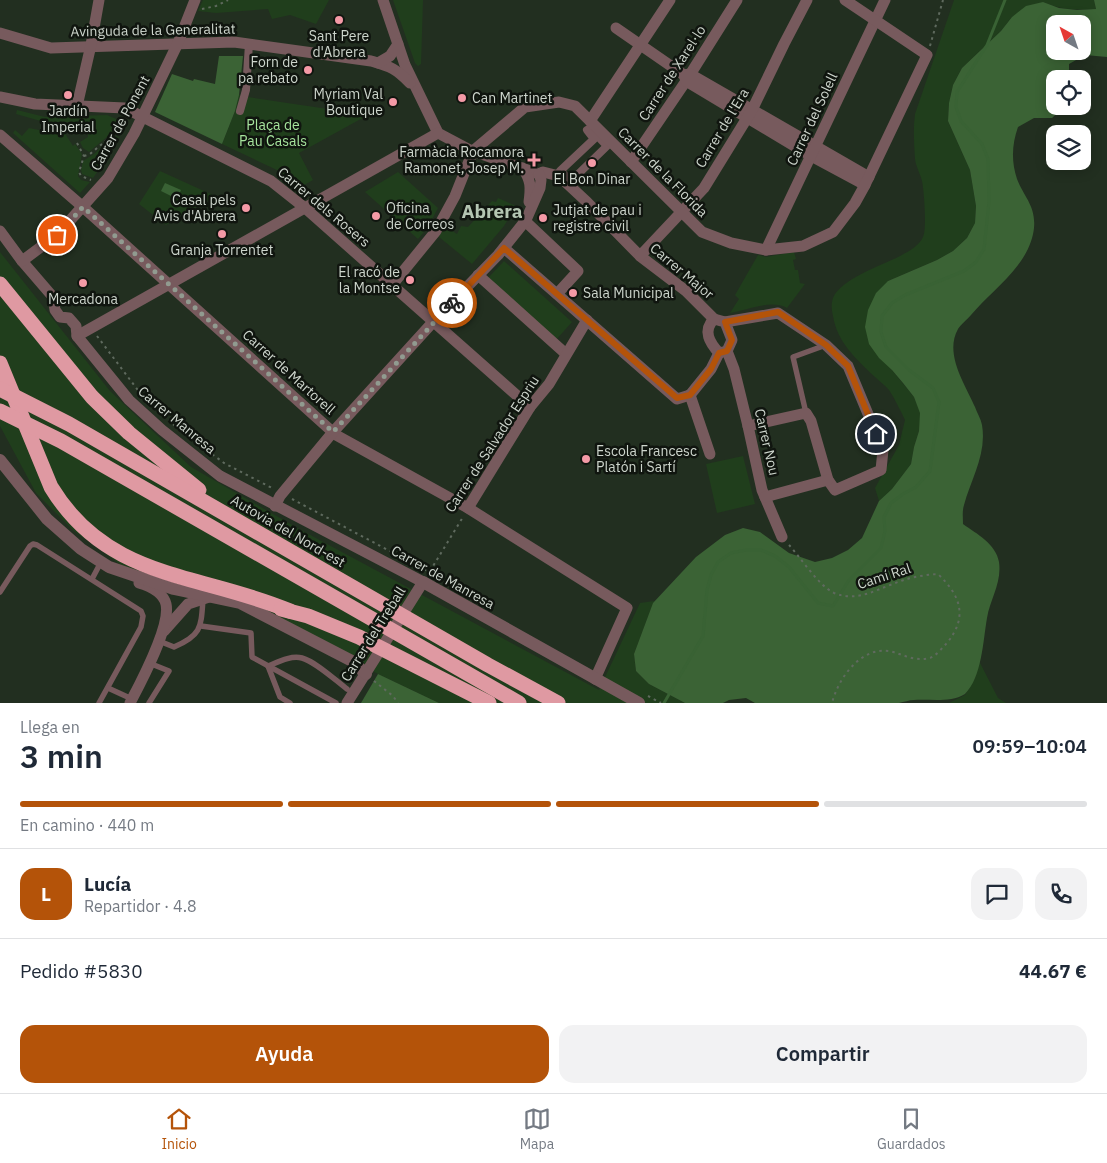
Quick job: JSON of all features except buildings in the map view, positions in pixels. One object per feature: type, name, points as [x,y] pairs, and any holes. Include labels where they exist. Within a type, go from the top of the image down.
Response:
[{"type":"highway","points":[[0,284],[92,397],[128,433],[231,517]]},
{"type":"highway","points":[[1,364],[51,487],[62,505],[92,534],[112,549],[163,572],[270,602],[290,611]]},
{"type":"highway","name":"Autovia del Nord-est","points":[[0,390],[69,424],[488,665],[558,703]]},
{"type":"highway","points":[[0,411],[61,442],[519,703]]},
{"type":"highway","points":[[240,603],[290,611],[308,616],[359,637],[489,703]]},
{"type":"street","points":[[77,106],[91,46],[99,0]]},
{"type":"street","points":[[0,231],[54,297],[54,310],[60,317],[69,318],[76,326],[77,336],[438,133],[406,65],[383,0]]},
{"type":"street","points":[[590,121],[670,0]]},
{"type":"street","name":"Carrer de Xarel·lo","points":[[631,162],[738,0]]},
{"type":"street","name":"Carrer de l'Era","points":[[640,256],[704,188],[750,114],[807,0]]},
{"type":"street","points":[[845,0],[927,55]]},
{"type":"street","name":"Carrer del Solell","points":[[766,250],[884,0]]},
{"type":"street","name":"Carrer de Ponent","points":[[22,260],[57,235],[108,178],[142,117],[178,43],[194,4]]},
{"type":"street","points":[[616,28],[687,77],[867,181]]},
{"type":"street","name":"Avinguda de la Generalitat","points":[[0,33],[51,48],[178,43],[234,42],[249,44],[378,63],[398,70],[417,89]]},
{"type":"street","points":[[240,111],[246,90],[249,44]]},
{"type":"street","points":[[378,63],[390,56],[398,44]]},
{"type":"street","name":"Carrer de la Florida","points":[[473,151],[525,107],[559,102],[575,106],[702,232],[731,243],[766,250],[803,246],[833,232],[855,203],[927,55]]},
{"type":"street","name":"Carrer dels Rosers","points":[[0,97],[35,104],[126,108],[271,181],[305,208],[530,407]]},
{"type":"street","points":[[590,128],[607,146],[571,181],[560,171],[594,139],[587,130],[590,128]]},
{"type":"street","name":"Carrer Major","points":[[438,133],[473,151],[539,174],[543,172],[559,176],[640,256],[720,320]]},
{"type":"street","name":"Carrer de Martorell","points":[[0,135],[83,207],[333,432],[468,508],[627,608],[595,679]]},
{"type":"street","points":[[392,285],[436,231],[455,196],[473,151]]},
{"type":"street","points":[[522,168],[528,177],[531,188]]},
{"type":"street","points":[[275,506],[282,494],[333,432],[504,248],[515,234],[525,221],[540,188],[541,180],[539,174],[531,188],[524,217],[515,234]]},
{"type":"street","points":[[525,221],[578,271],[557,294]]},
{"type":"street","points":[[504,248],[677,398],[699,421]]},
{"type":"street","points":[[478,275],[566,354]]},
{"type":"street","points":[[723,352],[711,344],[707,333],[709,324],[720,320],[778,312],[826,345],[848,366],[883,450],[881,470],[835,490],[828,480],[811,421],[806,413],[748,426]]},
{"type":"street","name":"Carrer de Salvador Espriu","points":[[468,508],[530,407],[549,384],[587,320]]},
{"type":"street","points":[[677,398],[690,395],[732,340],[720,320]]},
{"type":"street","name":"Carrer Manresa","points":[[77,336],[128,400],[162,430],[220,476],[275,506]]},
{"type":"street","name":"Carrer Nou","points":[[723,352],[734,369],[765,497],[782,538]]},
{"type":"street","points":[[690,395],[710,454]]},
{"type":"street","points":[[0,460],[47,519],[69,539],[120,576],[149,586],[162,596],[166,604],[166,616],[161,637],[131,701]]},
{"type":"street","points":[[765,497],[828,480]]},
{"type":"street","name":"Carrer de Manresa","points":[[275,506],[423,582],[639,703]]},
{"type":"street","points":[[105,565],[142,579],[206,598],[240,603],[352,662],[366,674]]},
{"type":"street","name":"Carrer del Treball","points":[[347,703],[423,582]]},
{"type":"street","points":[[161,637],[188,604],[206,598]]},
{"type":"lane","points":[[806,413],[793,358],[826,345]]},
{"type":"lane","points":[[0,592],[33,544],[141,611],[144,616],[141,626],[99,703]]},
{"type":"lane","points":[[92,579],[105,565]]},
{"type":"lane","points":[[161,637],[174,646],[184,641],[202,626],[206,598]]},
{"type":"lane","points":[[202,626],[251,633],[252,657],[336,703]]},
{"type":"lane","points":[[268,666],[284,659],[301,658],[323,671],[347,689]]},
{"type":"lane","points":[[149,663],[169,671],[149,703]]},
{"type":"lane","points":[[268,666],[280,698],[290,703]]},
{"type":"lane","points":[[108,688],[131,701]]},
{"type":"path","points":[[194,4],[205,9],[229,0]]},
{"type":"path","points":[[927,55],[943,0]]},
{"type":"path","points":[[84,156],[90,154],[115,133],[120,134]]},
{"type":"path","points":[[78,143],[84,152],[79,172],[81,176],[91,180]]},
{"type":"path","points":[[96,335],[137,389],[176,427],[224,463],[282,494]]},
{"type":"path","name":"Carrer de Salvador Espriu","points":[[423,582],[468,508]]},
{"type":"path","name":"Camí Ral","points":[[782,538],[822,584],[834,593],[854,596],[873,593],[920,575],[938,574],[949,584],[960,606],[958,623],[952,637],[931,658],[912,659],[889,651],[876,651],[854,662],[834,694],[832,703]]},
{"type":"path","points":[[366,674],[398,703]]},
{"type":"green space","points":[[203,0],[329,0],[316,24],[290,15],[272,19],[268,9],[216,13],[198,11]]},
{"type":"green space","points":[[393,0],[423,0],[421,64],[418,66],[415,63]]},
{"type":"green space","points":[[954,0],[1094,0],[1096,9],[1069,9],[1043,2],[1012,17],[1001,31],[962,68],[953,85],[948,121],[970,170],[976,206],[975,223],[967,238],[953,251],[888,281],[892,370],[914,397],[921,413],[919,431],[911,464],[892,489],[879,501],[875,488],[899,445],[905,420],[889,390],[861,364],[843,342],[835,325],[832,301],[835,294],[844,285],[869,270],[908,252],[923,237],[925,226],[924,201],[922,181],[915,159],[915,114]]},
{"type":"green space","name":"Plaça de Pau Casals","points":[[239,95],[368,115],[299,153],[313,180],[297,189],[279,171],[222,144]]},
{"type":"green space","points":[[17,110],[45,117],[107,115],[126,123],[121,132],[114,131],[89,152],[83,148],[80,142],[88,137],[88,133],[81,122],[44,122],[16,114]]},
{"type":"green space","points":[[29,128],[49,132],[64,132],[73,146],[75,144],[82,154],[78,176],[81,180],[90,182],[80,193],[13,133],[15,130],[22,136]]},
{"type":"green space","points":[[114,136],[119,137],[93,178],[82,174],[83,161]]},
{"type":"green space","points":[[160,171],[215,196],[166,225],[139,204]]},
{"type":"green space","points":[[398,172],[438,208],[428,227],[418,239],[365,192]]},
{"type":"green space","points":[[498,198],[516,206],[504,226],[472,264],[439,237],[445,226],[457,234],[461,226],[468,227],[492,201],[496,202]]},
{"type":"green space","points":[[0,252],[110,391],[191,467],[301,530],[599,690],[640,603],[654,601],[634,654],[636,671],[649,684],[685,703],[439,703],[378,674],[258,608],[173,583],[121,565],[74,531],[36,493],[0,426]]},
{"type":"green space","points":[[794,252],[796,259],[793,260],[795,270],[798,270],[800,283],[805,284],[787,308],[766,305],[730,313],[739,299],[735,295],[758,255],[766,257]]},
{"type":"green space","points":[[504,261],[572,322],[555,341],[488,278]]},
{"type":"green space","points":[[743,456],[755,504],[717,513],[706,464]]},
{"type":"green space","points":[[979,661],[998,698],[1006,703],[949,703],[965,695],[975,678]]},
{"type":"shaded area","points":[[1094,0],[1107,0],[1107,57],[1091,56],[1091,15],[1046,15],[1046,60],[1076,60],[1069,64],[1069,70],[1046,70],[1046,115],[1055,115],[1052,118],[1034,118],[1018,127],[1016,133],[1013,146],[1014,166],[1017,179],[1033,214],[1034,228],[1031,241],[1026,254],[1018,265],[961,325],[954,339],[955,359],[981,420],[983,436],[980,456],[963,507],[963,524],[990,545],[999,562],[999,577],[988,611],[978,669],[971,687],[965,694],[953,699],[912,700],[899,703],[755,703],[746,698],[729,700],[723,703],[685,703],[649,684],[636,671],[634,654],[653,603],[696,557],[725,535],[743,528],[760,532],[789,553],[815,562],[832,558],[848,550],[862,538],[879,501],[892,489],[911,464],[919,431],[920,413],[914,397],[869,344],[865,327],[868,310],[876,293],[888,281],[953,251],[967,238],[975,223],[976,206],[970,170],[948,121],[953,85],[962,68],[1001,31],[1012,17],[1026,6],[1043,2],[1059,8],[1077,10],[1096,9]]},
{"type":"shaded area","points":[[219,56],[243,56],[239,95],[222,144],[155,112],[172,74],[193,81],[194,79],[215,84]]},
{"type":"shaded area","points":[[165,183],[181,190],[177,199],[161,191]]},
{"type":"shaded area","points":[[378,674],[439,703],[361,703]]},
{"type":"waterway","points":[[664,703],[703,636],[707,590],[711,575],[718,562],[731,553],[761,550],[775,556],[789,567],[818,603],[833,606],[849,580],[881,548],[885,531],[884,517],[891,503],[916,487],[930,471],[939,402],[933,388],[909,370],[886,347],[881,332],[882,316],[892,303],[905,295],[964,271],[976,262],[984,249],[989,202],[988,159],[982,144],[961,121],[956,107],[957,92],[987,45],[1005,0]]},
{"type":"way so far","points":[[57,235],[83,207],[333,432],[452,303]]},
{"type":"place","name":"Sant Pere d'Abrera","points":[[339,20]]},
{"type":"place","name":"Forn de pa rebato","points":[[308,70]]},
{"type":"place","name":"Jardín Imperial","points":[[68,95]]},
{"type":"place","name":"Can Martinet","points":[[462,98]]},
{"type":"place","name":"Myriam Val Boutique","points":[[393,102]]},
{"type":"place","name":"Farmàcia Rocamora Ramonet, Josep M.","points":[[534,160]]},
{"type":"place","name":"El Bon Dinar","points":[[592,163]]},
{"type":"place","name":"Casal pels Avis d'Abrera","points":[[246,208]]},
{"type":"place","name":"Oficina de Correos","points":[[376,216]]},
{"type":"place","name":"Jutjat de pau i registre civil","points":[[543,218]]},
{"type":"place","name":"Granja Torrentet","points":[[222,234]]},
{"type":"place","name":"El racó de la Montse","points":[[410,280]]},
{"type":"place","name":"Mercadona","points":[[83,283]]},
{"type":"place","name":"Sala Municipal","points":[[573,293]]},
{"type":"place","name":"Escola Francesc Platón i Sartí","points":[[586,459]]},
{"type":"district","name":"Abrera","points":[[492,211]]},
{"type":"route","points":[[452,303],[504,248],[677,398],[690,395],[711,369],[719,353],[727,351],[732,340],[725,322],[778,312],[826,345],[848,366],[876,434]]}]
